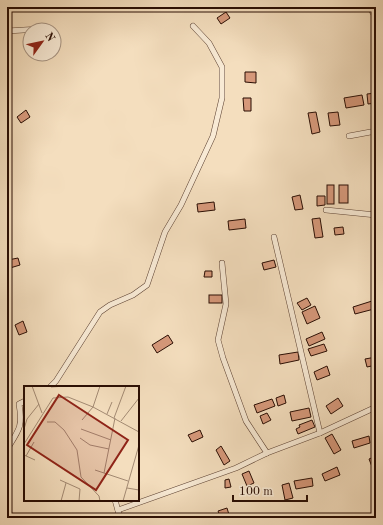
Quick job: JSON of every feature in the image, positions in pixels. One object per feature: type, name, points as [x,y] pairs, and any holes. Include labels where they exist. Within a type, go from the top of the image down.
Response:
[{"type":"street","points":[[369,7],[376,17]]},
{"type":"street","points":[[51,386],[60,375],[100,312],[110,305],[133,295],[147,285],[165,232],[210,146],[222,98],[222,67],[209,43],[193,26]]},
{"type":"street","points":[[7,31],[22,30]]},
{"type":"street","points":[[349,136],[376,131]]},
{"type":"street","points":[[326,210],[376,215]]},
{"type":"street","points":[[274,237],[320,433]]},
{"type":"street","points":[[222,263],[226,304],[218,340],[246,421],[267,453]]},
{"type":"street","points":[[7,449],[22,420],[19,404],[24,402]]},
{"type":"street","points":[[118,510],[236,468],[267,453],[320,433],[376,407]]},
{"type":"street","points":[[115,501],[120,518]]},
{"type":"building","points":[[226,12],[230,18],[221,24],[217,18]]},
{"type":"building","points":[[245,72],[256,72],[256,83],[245,82]]},
{"type":"building","points":[[376,93],[376,103],[368,104],[367,94]]},
{"type":"building","points":[[362,95],[364,105],[346,108],[344,98]]},
{"type":"building","points":[[243,98],[251,98],[251,111],[244,111]]},
{"type":"building","points":[[26,110],[30,117],[21,123],[17,117]]},
{"type":"building","points":[[316,112],[320,132],[312,134],[308,113]]},
{"type":"building","points":[[338,112],[340,125],[330,126],[328,113]]},
{"type":"building","points":[[327,185],[334,185],[334,204],[327,204]]},
{"type":"building","points":[[339,185],[348,185],[348,203],[339,203]]},
{"type":"building","points":[[300,195],[303,209],[295,210],[292,197]]},
{"type":"building","points":[[317,196],[325,196],[325,205],[317,206]]},
{"type":"building","points":[[214,202],[215,210],[198,212],[197,204]]},
{"type":"building","points":[[320,218],[323,237],[315,238],[312,219]]},
{"type":"building","points":[[245,219],[246,228],[229,230],[228,221]]},
{"type":"building","points":[[343,227],[344,234],[335,235],[334,228]]},
{"type":"building","points":[[18,258],[20,265],[10,268],[8,260]]},
{"type":"building","points":[[274,260],[276,267],[264,270],[262,263]]},
{"type":"building","points":[[205,271],[212,271],[212,277],[204,277]]},
{"type":"building","points":[[209,295],[222,295],[222,303],[209,303]]},
{"type":"building","points":[[307,298],[311,305],[302,310],[297,303]]},
{"type":"building","points":[[372,301],[374,309],[355,314],[353,307]]},
{"type":"building","points":[[315,306],[320,318],[307,324],[302,312]]},
{"type":"building","points":[[23,321],[27,332],[19,335],[15,325]]},
{"type":"building","points":[[322,332],[325,339],[309,346],[306,339]]},
{"type":"building","points":[[168,335],[173,343],[157,353],[152,345]]},
{"type":"building","points":[[324,344],[327,351],[311,356],[308,349]]},
{"type":"building","points":[[298,352],[299,360],[280,364],[279,355]]},
{"type":"building","points":[[376,357],[376,365],[367,367],[365,359]]},
{"type":"building","points":[[327,366],[330,375],[317,380],[314,372]]},
{"type":"building","points":[[284,395],[286,403],[278,406],[276,398]]},
{"type":"building","points":[[338,398],[343,406],[331,414],[326,406]]},
{"type":"building","points":[[272,399],[275,406],[257,413],[254,405]]},
{"type":"building","points":[[309,408],[311,417],[292,421],[290,412]]},
{"type":"building","points":[[267,413],[271,420],[263,424],[260,416]]},
{"type":"building","points":[[312,420],[315,427],[298,434],[296,429],[300,427],[299,425]]},
{"type":"building","points":[[200,430],[203,437],[192,442],[188,435]]},
{"type":"building","points":[[332,434],[341,450],[334,454],[325,438]]},
{"type":"building","points":[[369,436],[370,443],[354,448],[352,441]]},
{"type":"building","points":[[221,446],[230,461],[224,465],[216,450]]},
{"type":"building","points":[[376,456],[376,477],[369,459]]},
{"type":"building","points":[[337,467],[340,475],[325,481],[322,474]]},
{"type":"building","points":[[249,471],[254,483],[247,486],[242,474]]},
{"type":"building","points":[[312,478],[313,486],[296,489],[294,481]]},
{"type":"building","points":[[229,479],[231,487],[225,488],[225,480]]},
{"type":"building","points":[[289,483],[293,498],[285,500],[282,485]]},
{"type":"building","points":[[227,508],[230,518],[221,518],[218,511]]}]
